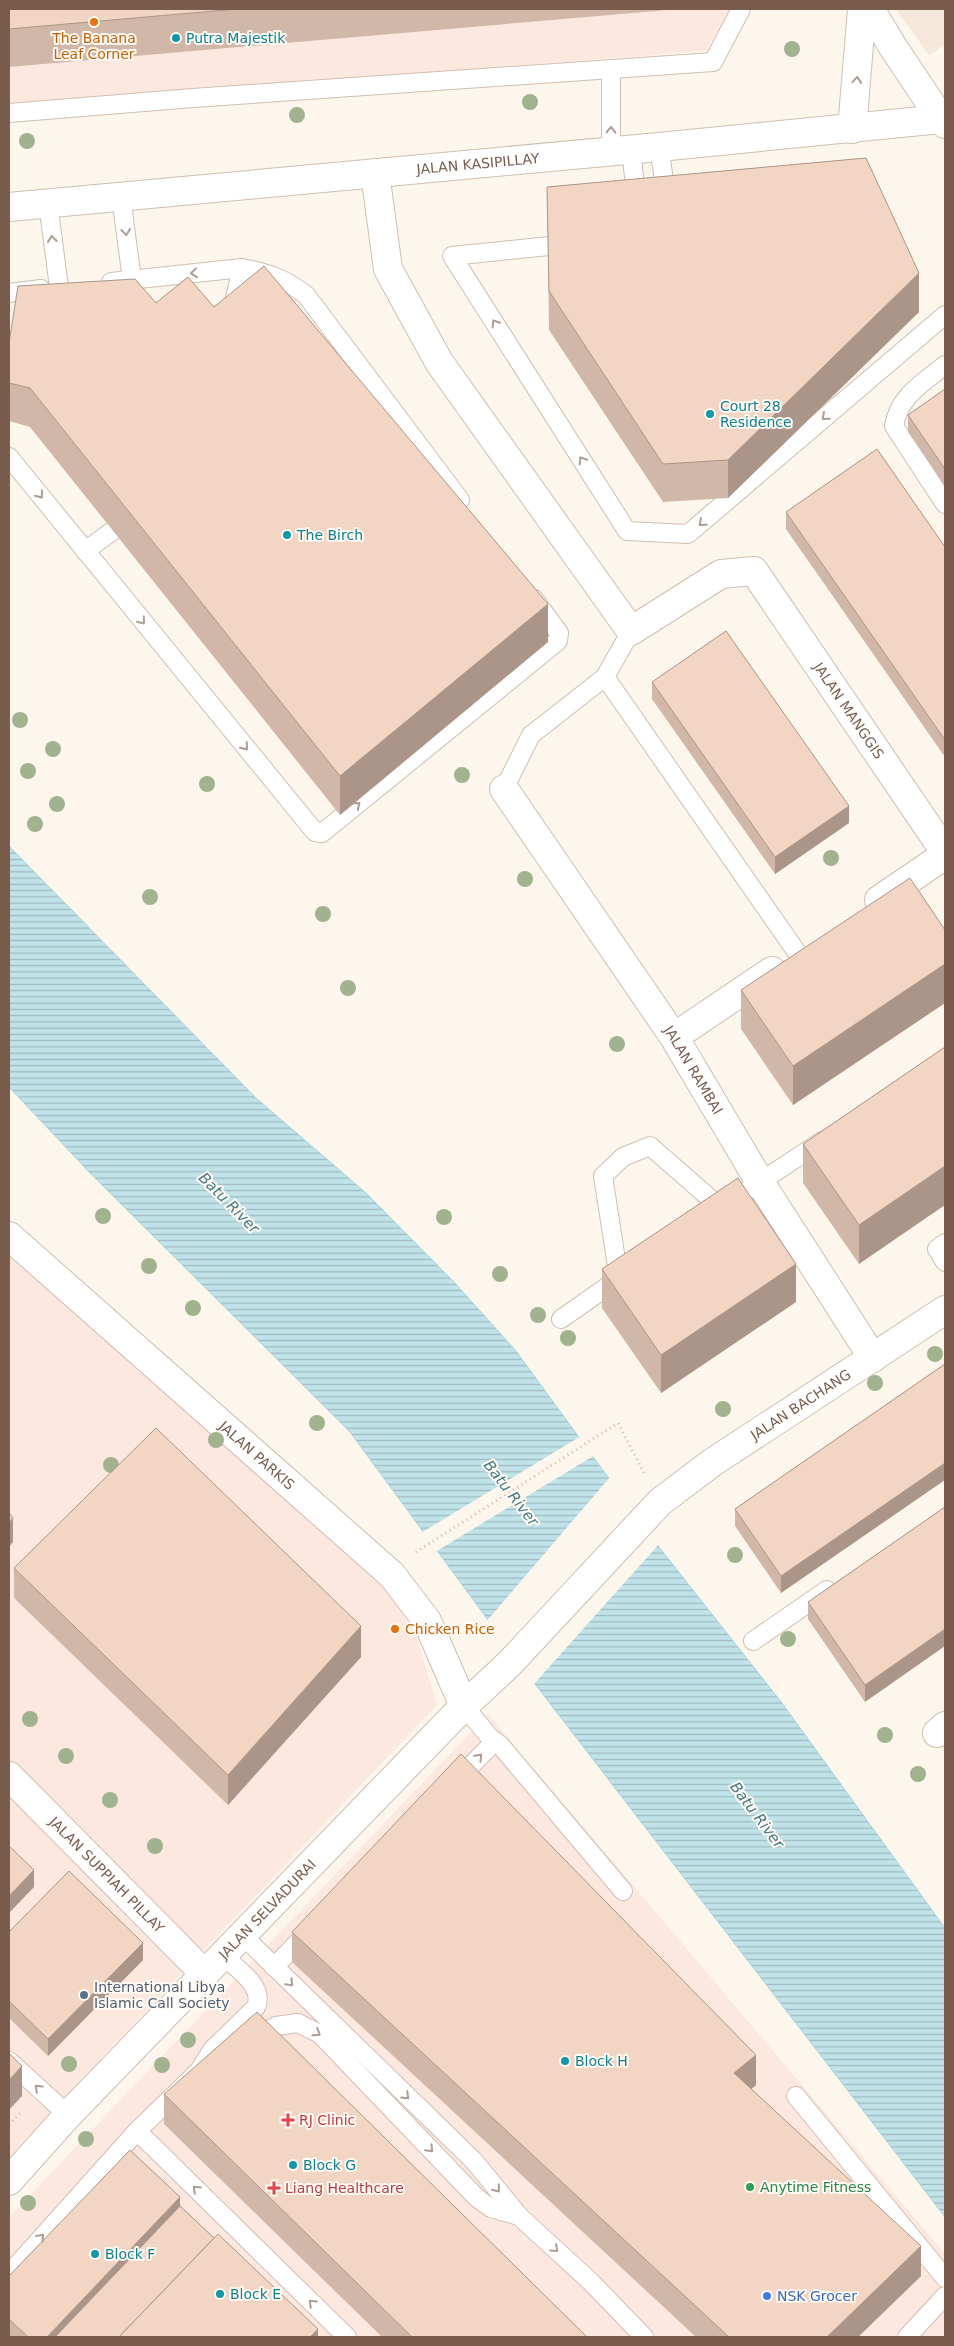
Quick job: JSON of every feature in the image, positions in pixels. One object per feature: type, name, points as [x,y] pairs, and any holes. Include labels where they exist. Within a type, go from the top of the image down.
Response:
[{"type":"street","points":[[852,129],[862,9]]},
{"type":"street","points":[[870,9],[892,47],[943,122]]},
{"type":"street","name":"JALAN KASIPILLAY","points":[[9,207],[943,122]]},
{"type":"street","points":[[375,173],[388,269],[439,362],[631,631]]},
{"type":"street","name":"JALAN MANGGIS","points":[[631,631],[721,574],[754,571],[945,853]]},
{"type":"street","name":"JALAN RAMBAI","points":[[504,790],[674,1037],[760,1182],[873,1358]]},
{"type":"street","points":[[855,915],[945,853]]},
{"type":"street","points":[[674,1037],[822,937]]},
{"type":"street","name":"JALAN PARKIS","points":[[9,1236],[392,1574],[427,1621],[464,1706]]},
{"type":"street","name":"JALAN BACHANG","points":[[510,1663],[660,1502],[713,1462],[945,1310]]},
{"type":"street","name":"JALAN SELVADURAI","points":[[9,2181],[68,2115],[464,1706],[510,1663]]},
{"type":"street","name":"JALAN SUPPIAH PILLAY","points":[[9,1776],[214,1965]]},
{"type":"lane","points":[[9,113],[203,97],[713,62],[741,9]]},
{"type":"lane","points":[[611,69],[621,151],[637,209],[631,222]]},
{"type":"lane","points":[[659,147],[668,206],[674,210]]},
{"type":"lane","points":[[121,196],[132,280]]},
{"type":"lane","points":[[48,203],[59,288]]},
{"type":"lane","points":[[586,242],[452,256],[627,531],[688,534],[945,315]]},
{"type":"lane","points":[[229,326],[242,268]]},
{"type":"lane","points":[[96,284],[242,268],[287,281],[306,295],[471,515]]},
{"type":"lane","points":[[9,293],[78,286]]},
{"type":"lane","points":[[945,365],[904,400],[896,413],[894,426],[945,504]]},
{"type":"lane","points":[[856,366],[862,385]]},
{"type":"lane","points":[[9,457],[315,832],[322,833],[558,641],[559,633],[524,586]]},
{"type":"lane","points":[[85,551],[148,505]]},
{"type":"lane","points":[[504,790],[531,735],[605,677],[631,631]]},
{"type":"lane","points":[[605,677],[798,954]]},
{"type":"lane","points":[[705,1219],[832,1134]]},
{"type":"lane","points":[[619,1279],[603,1176],[623,1157],[650,1146],[721,1208]]},
{"type":"lane","points":[[945,1243],[937,1249],[945,1262]]},
{"type":"lane","points":[[561,1319],[634,1268]]},
{"type":"lane","points":[[753,1641],[841,1580]]},
{"type":"lane","points":[[464,1706],[623,1891]]},
{"type":"lane","points":[[446,1791],[494,1741]]},
{"type":"lane","points":[[274,1967],[322,1917]]},
{"type":"lane","points":[[243,1936],[474,2161],[519,2216],[592,2283],[644,2337]]},
{"type":"lane","points":[[199,2071],[212,2050],[256,2007],[259,1999],[256,1988],[214,1965]]},
{"type":"lane","points":[[9,2274],[137,2131],[199,2071],[276,2026],[298,2023],[320,2034],[477,2198],[491,2208],[519,2216]]},
{"type":"lane","points":[[9,2061],[68,2115]]},
{"type":"lane","points":[[796,2096],[945,2278]]},
{"type":"lane","points":[[137,2131],[347,2337]]},
{"type":"lane","points":[[907,2337],[945,2296]]},
{"type":"path","points":[[422,1548],[618,1422],[660,1502]]},
{"type":"shaded area","name":"Putra Majestik","points":[[9,9],[732,9],[705,51],[9,105]]},
{"type":"shaded area","points":[[896,9],[945,9],[945,44],[929,55]]},
{"type":"shaded area","points":[[9,1253],[382,1585],[415,1632],[437,1705],[47,2115],[9,2158]]},
{"type":"shaded area","points":[[488,1714],[945,2254],[945,2337],[9,2337],[9,2217]]},
{"type":"water","name":"Batu River","points":[[9,846],[256,1098],[366,1193],[454,1282],[516,1351],[659,1547],[782,1703],[945,1928],[945,2217],[535,1684],[350,1432],[90,1173],[9,1087]]},
{"type":"pier","points":[[581,1436],[595,1455],[435,1552],[421,1533]]},
{"type":"pier","points":[[611,1476],[660,1543],[533,1685],[486,1622]]},
{"type":"building","points":[[9,9],[237,9],[9,29]]},
{"type":"building","name":"Court 28 Residence","points":[[866,158],[919,273],[728,460],[663,464],[549,291],[547,187]]},
{"type":"building","name":"The Birch","points":[[264,266],[548,604],[340,776],[30,388],[9,383],[9,343],[18,286],[135,279],[156,303],[188,277],[214,307]]},
{"type":"building","points":[[945,389],[945,469],[908,415]]},
{"type":"building","points":[[877,449],[945,547],[945,740],[786,512]]},
{"type":"building","points":[[726,631],[849,806],[775,857],[652,682]]},
{"type":"building","points":[[910,878],[945,930],[945,964],[793,1066],[741,990]]},
{"type":"building","points":[[945,1047],[945,1166],[859,1225],[803,1144]]},
{"type":"building","points":[[738,1178],[796,1264],[661,1355],[602,1269]]},
{"type":"building","points":[[945,1364],[945,1463],[781,1576],[735,1509]]},
{"type":"building","points":[[156,1428],[361,1626],[228,1775],[14,1568]]},
{"type":"building","points":[[945,1507],[945,1629],[865,1685],[808,1602]]},
{"type":"building","points":[[9,1513],[13,1518],[9,1523]]},
{"type":"building","name":"Block H","points":[[461,1754],[756,2055],[734,2073],[921,2246],[827,2337],[729,2337],[292,1932]]},
{"type":"building","points":[[9,1846],[34,1870],[9,1896]]},
{"type":"building","points":[[69,1871],[143,1943],[48,2039],[9,2001],[9,1932]]},
{"type":"building","name":"Block G","points":[[257,2012],[587,2337],[412,2337],[164,2094]]},
{"type":"building","points":[[9,2053],[22,2066],[9,2080]]},
{"type":"building","name":"Block F","points":[[130,2150],[180,2197],[47,2337],[28,2337],[9,2319],[9,2276]]},
{"type":"building","points":[[180,2206],[214,2238],[119,2337],[55,2337]]},
{"type":"building","name":"Block E","points":[[218,2234],[318,2329],[310,2337],[119,2337]]},
{"type":"place","name":"The Banana Leaf Corner","points":[[94,22]]},
{"type":"place","name":"Putra Majestik","points":[[176,38]]},
{"type":"place","name":"Court 28 Residence","points":[[710,414]]},
{"type":"place","name":"The Birch","points":[[287,535]]},
{"type":"place","name":"Chicken Rice","points":[[395,1629]]},
{"type":"place","name":"International Libya Islamic Call Society","points":[[84,1995]]},
{"type":"place","name":"Block H","points":[[565,2061]]},
{"type":"place","name":"RJ Clinic","points":[[288,2120]]},
{"type":"place","name":"Block G","points":[[293,2165]]},
{"type":"place","name":"Anytime Fitness","points":[[750,2187]]},
{"type":"place","name":"Liang Healthcare","points":[[274,2188]]},
{"type":"place","name":"Block F","points":[[95,2254]]},
{"type":"place","name":"Block E","points":[[220,2294]]},
{"type":"place","name":"NSK Grocer","points":[[767,2296]]}]
